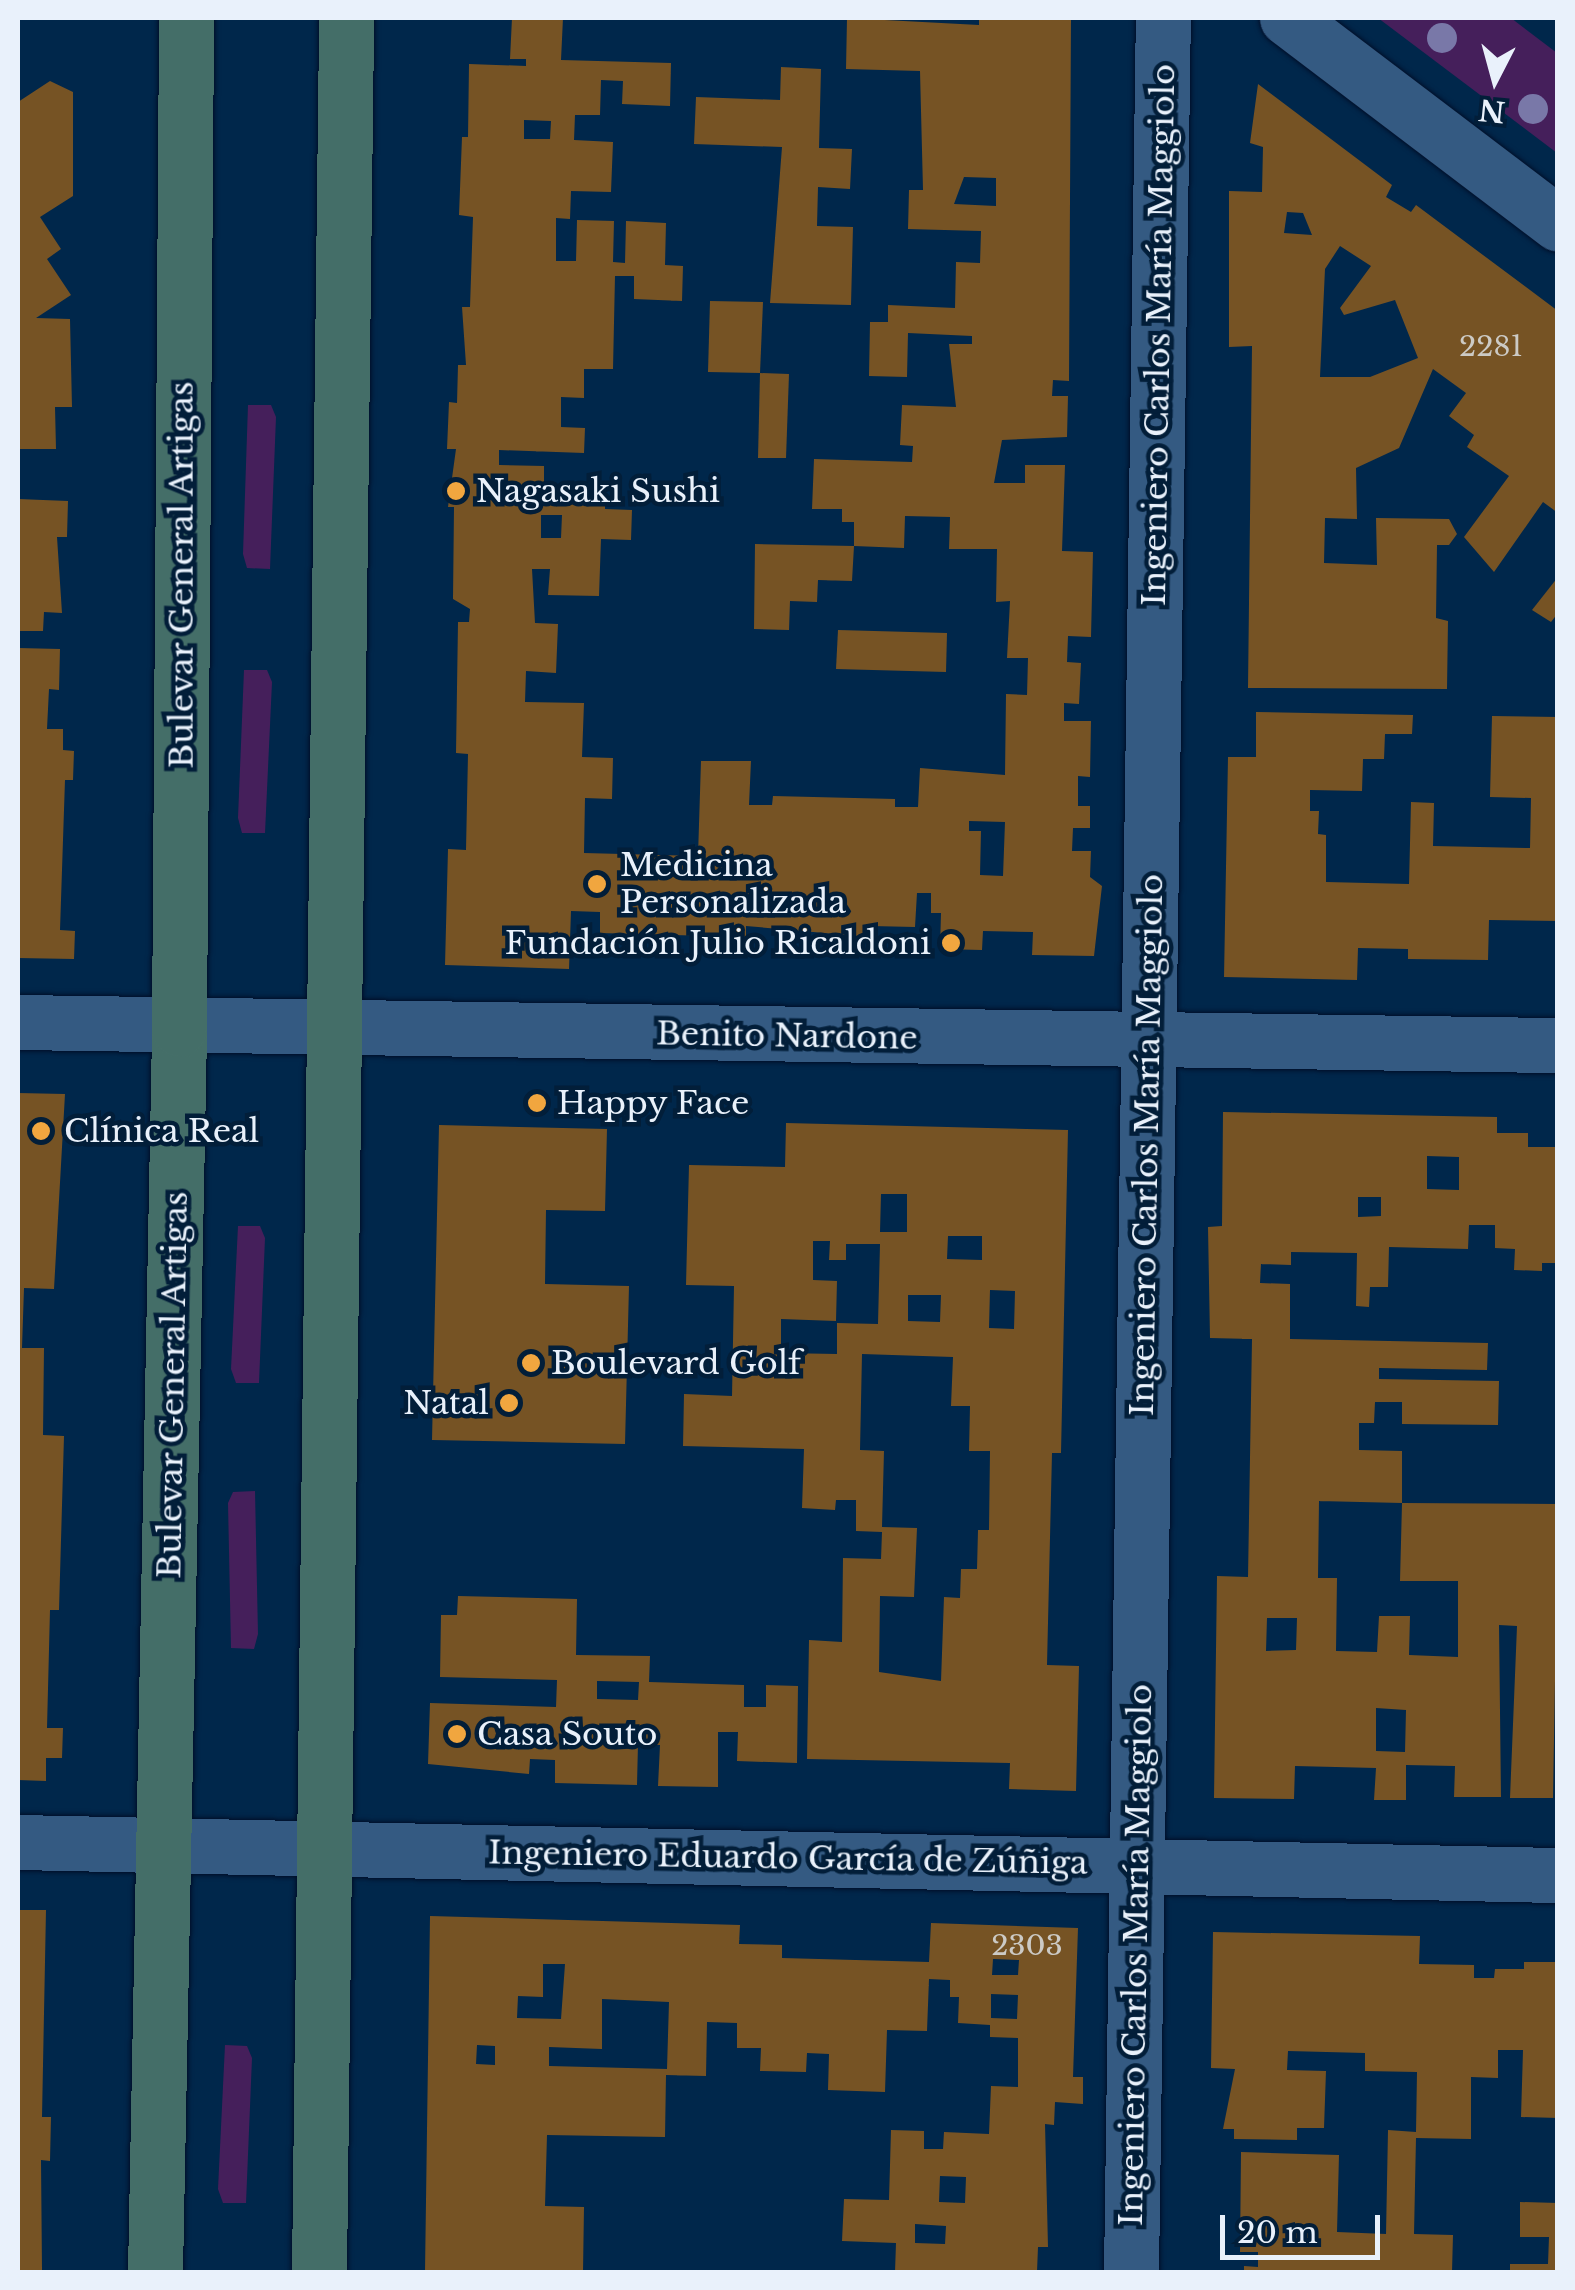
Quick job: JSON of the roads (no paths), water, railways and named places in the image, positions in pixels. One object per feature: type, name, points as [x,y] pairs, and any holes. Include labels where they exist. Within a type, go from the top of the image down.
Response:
[{"type":"main road","name":"Bulevar General Artigas","points":[[155,2272],[179,1029],[186,18]]},
{"type":"main road","points":[[319,2272],[330,1032],[346,18]]},
{"type":"street","name":"Ingeniero Carlos María Maggiolo","points":[[1131,2272],[1164,18]]},
{"type":"street","points":[[1287,18],[1558,224]]},
{"type":"street","name":"Benito Nardone","points":[[18,1022],[330,1032],[1558,1045]]},
{"type":"street","name":"Ingeniero Eduardo García de Zúñiga","points":[[18,1842],[1558,1875]]},
{"type":"place","name":"Nagasaki Sushi","points":[[456,491]]},
{"type":"place","name":"Medicina Personalizada","points":[[597,884]]},
{"type":"place","name":"Fundación Julio Ricaldoni","points":[[951,943]]},
{"type":"place","name":"Happy Face","points":[[537,1103]]},
{"type":"place","name":"Clínica Real","points":[[41,1131]]},
{"type":"place","name":"Boulevard Golf","points":[[531,1363]]},
{"type":"place","name":"Natal","points":[[509,1403]]},
{"type":"place","name":"Casa Souto","points":[[457,1734]]}]
